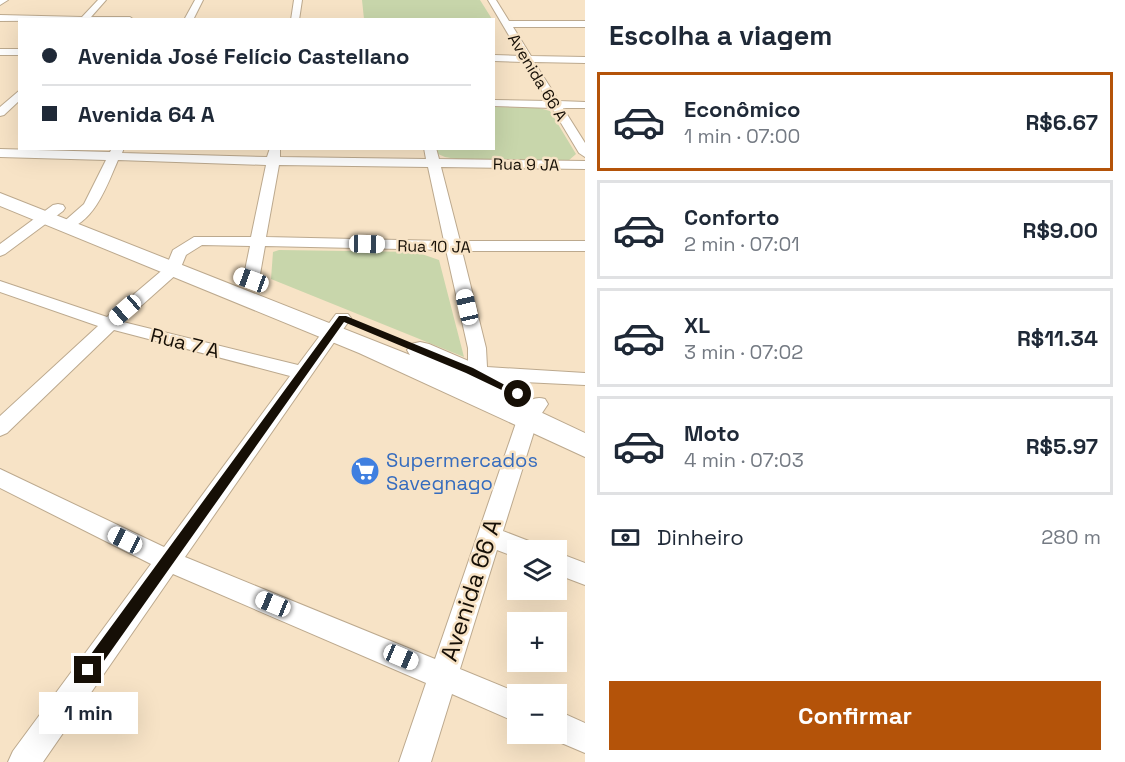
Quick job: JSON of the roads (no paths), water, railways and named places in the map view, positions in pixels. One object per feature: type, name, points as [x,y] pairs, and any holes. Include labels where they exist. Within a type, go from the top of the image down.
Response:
[{"type":"main road","points":[[0,186],[63,216],[471,378],[533,410],[585,446]]},
{"type":"main road","points":[[0,199],[63,216]]},
{"type":"main road","points":[[176,261],[251,280],[338,325]]},
{"type":"main road","points":[[533,410],[585,427]]},
{"type":"street","points":[[0,3],[4,0]]},
{"type":"street","points":[[86,18],[102,0]]},
{"type":"street","points":[[189,18],[199,0]]},
{"type":"street","points":[[295,18],[298,0]]},
{"type":"street","name":"Avenida 66 A","points":[[492,0],[506,24],[509,38],[527,59],[585,153]]},
{"type":"street","points":[[0,18],[18,18]]},
{"type":"street","points":[[506,24],[585,24]]},
{"type":"street","points":[[0,52],[18,52]]},
{"type":"street","points":[[495,58],[585,60]]},
{"type":"street","points":[[0,97],[18,96]]},
{"type":"street","points":[[0,113],[18,96]]},
{"type":"street","points":[[495,103],[585,105]]},
{"type":"street","name":"Rua 9 JA","points":[[0,153],[431,155],[585,165]]},
{"type":"street","points":[[0,252],[63,216],[90,206],[116,153]]},
{"type":"street","points":[[251,280],[275,155]]},
{"type":"street","points":[[431,155],[477,348],[471,378],[585,379]]},
{"type":"street","name":"Rua 10 JA","points":[[0,428],[199,240],[453,246],[585,246]]},
{"type":"street","name":"Rua 7 A","points":[[0,286],[110,324],[304,373]]},
{"type":"street","points":[[24,762],[166,560],[338,325]]},
{"type":"street","name":"Avenida 66 A","points":[[415,762],[533,410]]},
{"type":"street","points":[[0,478],[166,560],[507,703]]},
{"type":"street","points":[[489,536],[507,543]]},
{"type":"street","points":[[567,567],[585,574]]},
{"type":"street","points":[[567,730],[585,738]]},
{"type":"place","name":"Supermercados Savegnago","points":[[365,471]]}]
